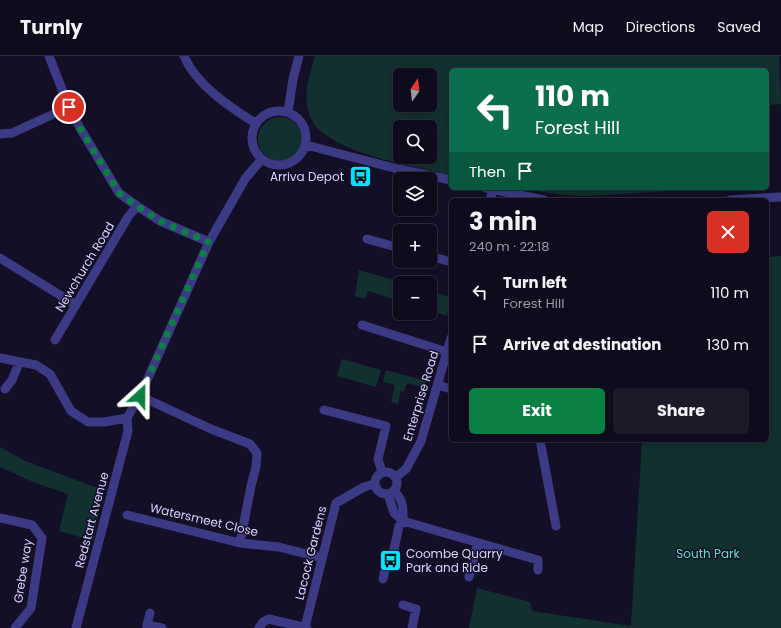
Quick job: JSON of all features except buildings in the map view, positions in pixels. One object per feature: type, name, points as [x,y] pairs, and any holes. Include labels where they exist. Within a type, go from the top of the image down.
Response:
[{"type":"street","points":[[49,56],[69,107],[119,193],[160,221],[208,242]]},
{"type":"street","points":[[184,56],[205,86],[227,104],[255,123]]},
{"type":"street","points":[[288,112],[293,79],[299,56]]},
{"type":"street","points":[[0,134],[12,133],[69,107]]},
{"type":"street","points":[[276,111],[288,112],[298,118],[305,128],[306,146],[297,159],[286,165],[274,166],[261,160],[253,148],[251,134],[255,123],[266,114],[276,111]]},
{"type":"street","points":[[306,146],[376,164],[449,180]]},
{"type":"street","points":[[0,358],[36,365],[50,374],[71,411],[88,422],[104,422],[127,418],[140,396],[208,242],[246,179],[261,160]]},
{"type":"street","points":[[495,190],[534,198]]},
{"type":"street","points":[[764,198],[781,197]]},
{"type":"street","name":"Newchurch Road","points":[[55,340],[128,217],[137,206]]},
{"type":"street","points":[[367,239],[393,246]]},
{"type":"street","points":[[0,258],[76,305]]},
{"type":"street","points":[[437,258],[449,261]]},
{"type":"street","points":[[362,325],[447,352]]},
{"type":"street","name":"Enterprise Road","points":[[396,478],[406,469],[421,441],[449,345]]},
{"type":"street","points":[[5,389],[12,380],[19,362]]},
{"type":"street","points":[[438,385],[449,388]]},
{"type":"street","points":[[140,396],[211,429],[250,444],[257,453],[256,467],[240,543]]},
{"type":"street","points":[[324,410],[386,426],[378,459],[382,472]]},
{"type":"street","name":"Redstart Avenue","points":[[76,628],[128,431],[127,418]]},
{"type":"street","points":[[540,442],[556,526]]},
{"type":"street","points":[[383,580],[386,566],[393,554],[399,526],[403,522],[404,507],[400,496],[391,492],[382,494],[378,492],[374,484],[375,478],[382,472],[386,471],[391,473],[396,478],[397,482],[391,492]]},
{"type":"street","name":"Lacock Gardens","points":[[259,628],[263,622],[269,619],[306,628],[336,503],[364,487],[374,484]]},
{"type":"street","name":"Watersmeet Close","points":[[127,515],[240,543],[279,547],[322,558]]},
{"type":"street","name":"Grebe way","points":[[0,518],[32,525],[42,538],[31,608],[15,628]]},
{"type":"street","points":[[403,522],[538,560],[538,570]]},
{"type":"street","points":[[469,577],[478,543]]},
{"type":"street","points":[[403,606],[416,609],[412,628]]},
{"type":"street","points":[[150,613],[147,626],[162,628]]},
{"type":"green space","points":[[315,56],[779,56],[781,104],[769,105],[769,68],[449,68],[449,175],[400,164],[437,164],[437,120],[393,120],[393,162],[346,146],[330,138],[318,129],[314,124],[308,107],[306,98],[307,86]]},
{"type":"green space","points":[[280,117],[292,121],[298,127],[302,139],[298,151],[292,157],[280,161],[268,157],[262,151],[258,139],[262,127],[268,121]]},
{"type":"green space","points":[[530,190],[688,190],[586,196],[565,195]]},
{"type":"green space","name":"South Park","points":[[781,256],[781,628],[469,628],[477,588],[530,602],[532,611],[631,626],[642,442],[769,442],[769,257]]},
{"type":"green space","points":[[359,270],[393,280],[393,299],[368,291],[365,299],[355,296]]},
{"type":"green space","points":[[437,293],[449,296],[447,316],[437,312]]},
{"type":"green space","points":[[342,359],[381,370],[376,387],[337,376]]},
{"type":"green space","points":[[386,370],[426,381],[424,387],[407,383],[404,392],[401,391],[398,404],[391,402],[395,385],[383,382]]},
{"type":"green space","points":[[0,447],[25,461],[103,490],[93,541],[59,531],[68,494],[33,482],[0,467]]},
{"type":"place","name":"Arriva Depot","points":[[360,177]]},
{"type":"place","name":"Coombe Quarry Park and Ride","points":[[391,561]]},
{"type":"route","points":[[69,107],[119,193],[160,221],[208,242],[140,396]]}]
